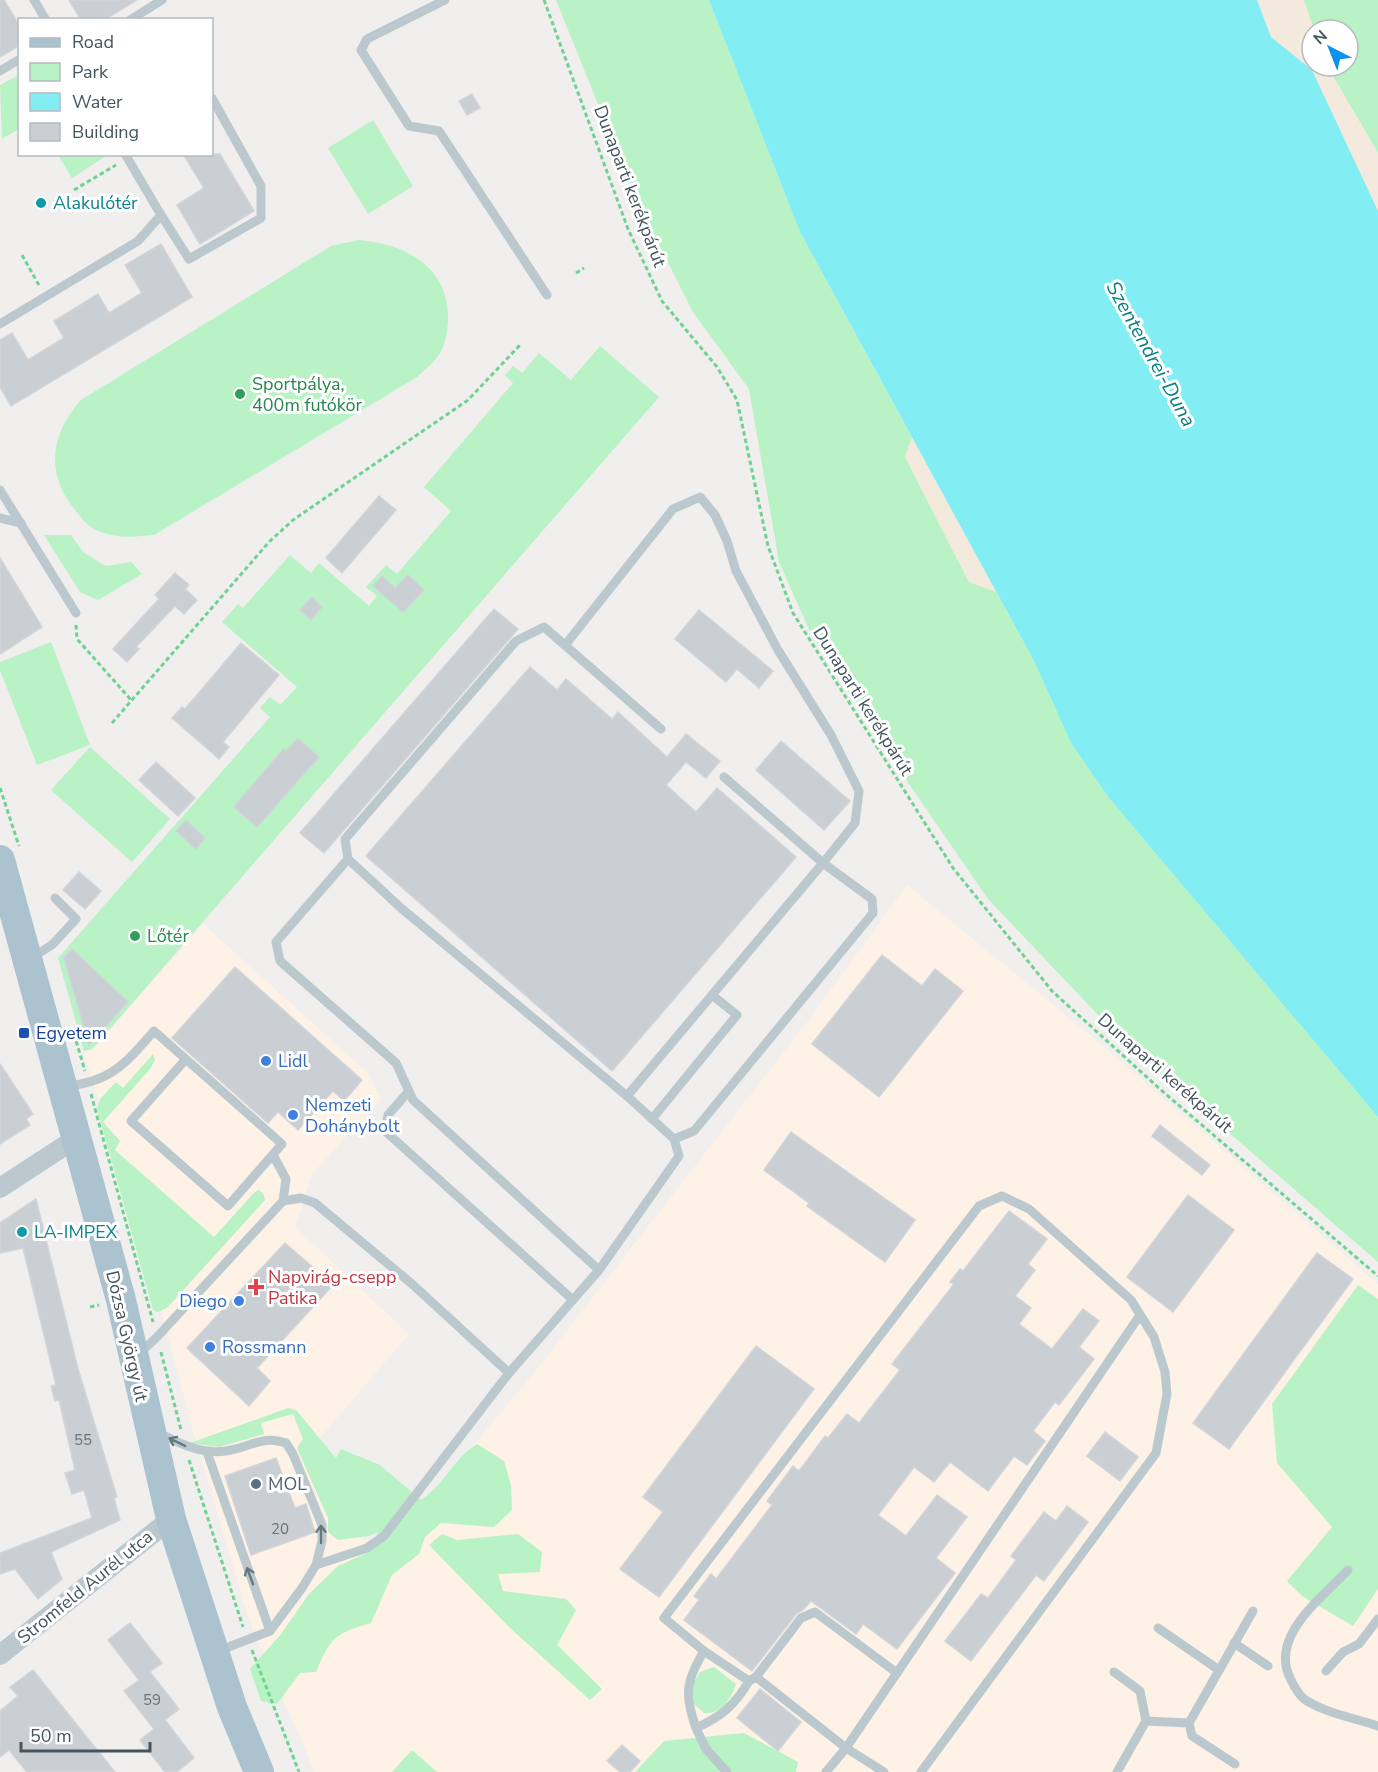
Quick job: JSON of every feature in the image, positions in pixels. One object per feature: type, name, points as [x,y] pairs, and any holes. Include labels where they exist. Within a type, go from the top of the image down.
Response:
[{"type":"main road","name":"Dózsa György út","points":[[0,860],[60,1087],[121,1300],[171,1519],[232,1707],[260,1772]]},
{"type":"street","points":[[0,1188],[75,1139]]},
{"type":"street","name":"Stromfeld Aurél utca","points":[[0,1655],[171,1519]]},
{"type":"lane","points":[[34,0],[45,18]]},
{"type":"lane","points":[[133,18],[162,0]]},
{"type":"lane","points":[[445,0],[367,39],[361,50],[409,126],[439,131],[547,295]]},
{"type":"lane","points":[[0,71],[18,60]]},
{"type":"lane","points":[[126,156],[189,259],[261,218],[261,186],[213,100]]},
{"type":"lane","points":[[0,324],[138,241],[161,214]]},
{"type":"lane","points":[[0,490],[76,613]]},
{"type":"lane","points":[[566,644],[673,509],[700,497],[715,515],[727,541],[736,572],[778,650],[831,735],[859,791],[855,823],[627,1096]]},
{"type":"lane","points":[[0,518],[21,523]]},
{"type":"lane","points":[[316,1565],[367,1548],[384,1536],[509,1373],[599,1270],[679,1156],[674,1138],[410,915],[348,859],[345,839],[516,641],[544,627],[661,729]]},
{"type":"lane","points":[[674,1138],[693,1131],[873,913],[872,899],[823,862],[724,777]]},
{"type":"lane","points":[[348,859],[276,942],[280,961],[396,1063],[413,1100],[599,1270]]},
{"type":"lane","points":[[27,960],[53,944],[76,919],[55,898]]},
{"type":"lane","points":[[652,1119],[737,1015],[712,995]]},
{"type":"lane","points":[[60,1087],[88,1084],[107,1077],[125,1064],[154,1031],[186,1059],[282,1144],[228,1206],[131,1121],[186,1059]]},
{"type":"lane","points":[[408,1090],[388,1115],[385,1131],[573,1300]]},
{"type":"lane","points":[[134,1358],[157,1337],[283,1201],[286,1179],[273,1155]]},
{"type":"lane","points":[[884,1772],[846,1748],[753,1679],[704,1651],[664,1618],[979,1206],[1002,1196],[1029,1209],[1131,1300],[1154,1337],[1166,1383],[1165,1416],[1156,1454],[921,1772]]},
{"type":"lane","points":[[283,1201],[301,1198],[315,1203],[412,1284],[509,1373]]},
{"type":"lane","points":[[826,1772],[846,1748],[1140,1315]]},
{"type":"lane","points":[[149,1428],[185,1446],[207,1452],[231,1450],[264,1438],[286,1443],[293,1454],[322,1526],[322,1541],[316,1565],[270,1631],[214,1652]]},
{"type":"lane","points":[[207,1452],[270,1631]]},
{"type":"lane","points":[[1348,1570],[1295,1626],[1284,1651],[1284,1668],[1302,1697],[1313,1704],[1378,1726]]},
{"type":"lane","points":[[1235,1764],[1192,1736],[1189,1723],[1253,1611]]},
{"type":"lane","points":[[696,1728],[725,1713],[735,1704],[801,1618],[815,1612],[897,1673]]},
{"type":"lane","points":[[1326,1671],[1343,1652],[1359,1644],[1378,1619]]},
{"type":"lane","points":[[1158,1628],[1219,1671]]},
{"type":"lane","points":[[1234,1643],[1268,1666]]},
{"type":"lane","points":[[704,1651],[688,1684],[687,1700],[706,1749],[727,1772]]},
{"type":"lane","points":[[1114,1672],[1140,1691],[1146,1721],[1118,1772]]},
{"type":"lane","points":[[1146,1721],[1189,1723]]},
{"type":"path","name":"Dunaparti kerékpárút","points":[[544,0],[628,229],[662,301],[717,367],[737,400],[768,546],[793,613],[953,868],[1053,991],[1161,1090],[1378,1276]]},
{"type":"path","points":[[74,190],[126,156]]},
{"type":"path","points":[[22,255],[45,297]]},
{"type":"path","points":[[576,273],[584,268]]},
{"type":"path","points":[[112,723],[268,542],[293,520],[468,400],[520,345]]},
{"type":"path","points":[[76,613],[76,639],[132,701]]},
{"type":"shaded area","points":[[907,885],[1090,1035],[1378,1284],[1378,1772],[315,1772],[249,1620],[193,1431],[157,1294],[84,1053],[92,1051],[203,924],[367,1072],[381,1099],[312,1174],[295,1227],[409,1334],[313,1446],[376,1562],[534,1373],[811,1017]]},
{"type":"green space","points":[[556,0],[709,0],[800,232],[912,438],[905,457],[969,582],[996,592],[1034,661],[1071,743],[1109,798],[1378,1117],[1378,1262],[1121,1039],[988,899],[894,762],[812,636],[779,562],[749,389],[693,312],[637,201]]},
{"type":"green space","points":[[1304,0],[1378,0],[1378,153],[1334,78],[1360,78],[1360,18],[1310,18]]},
{"type":"green space","points":[[18,76],[18,130],[2,139],[0,85]]},
{"type":"green space","points":[[373,120],[413,186],[368,214],[328,148]]},
{"type":"green space","points":[[59,156],[106,156],[72,178]]},
{"type":"green space","name":"Sportpálya, 400m futókör","points":[[359,240],[377,242],[409,253],[433,273],[442,287],[447,302],[448,321],[445,342],[433,362],[417,377],[154,535],[116,536],[94,529],[85,522],[63,492],[55,465],[58,438],[71,412],[81,400],[331,246]]},
{"type":"green space","points":[[600,346],[659,397],[92,1049],[84,1051],[58,958],[270,717],[260,708],[270,697],[280,705],[297,687],[222,622],[238,604],[243,608],[290,555],[311,573],[319,563],[369,606],[377,596],[366,587],[386,565],[397,574],[451,511],[424,487],[513,383],[505,375],[513,366],[522,373],[539,353],[571,380]]},
{"type":"green space","points":[[44,535],[71,535],[84,553],[106,566],[131,562],[142,574],[98,600],[80,592]]},
{"type":"green space","points":[[51,642],[90,745],[37,765],[0,670],[0,662]]},
{"type":"green space","points":[[90,747],[170,819],[132,862],[51,790]]},
{"type":"green space","points":[[153,1054],[155,1060],[150,1069],[103,1122],[120,1141],[115,1150],[214,1237],[258,1190],[263,1193],[265,1200],[167,1308],[158,1312],[153,1310],[97,1108],[100,1099],[116,1082],[123,1088]]},
{"type":"green space","points":[[1358,1285],[1378,1299],[1378,1589],[1353,1626],[1302,1596],[1287,1581],[1332,1527],[1277,1463],[1272,1404]]},
{"type":"green space","points":[[288,1408],[296,1410],[336,1458],[341,1449],[380,1465],[421,1500],[477,1444],[504,1461],[511,1485],[512,1510],[494,1527],[441,1523],[425,1537],[419,1554],[392,1575],[371,1623],[349,1630],[335,1638],[316,1672],[300,1673],[277,1704],[261,1701],[250,1669],[281,1634],[309,1594],[338,1566],[371,1551],[378,1532],[369,1536],[338,1540],[328,1532],[328,1518],[297,1448],[303,1439],[293,1414],[261,1423],[264,1434],[219,1447],[190,1443]]},
{"type":"green space","points":[[442,1534],[457,1540],[518,1534],[542,1552],[540,1572],[498,1574],[503,1591],[566,1599],[576,1610],[557,1645],[602,1689],[590,1700],[509,1627],[429,1545]]},
{"type":"green space","points":[[714,1667],[736,1684],[725,1705],[716,1711],[704,1713],[694,1704],[692,1685],[700,1672]]},
{"type":"green space","points":[[744,1733],[798,1762],[796,1772],[635,1772],[664,1741]]},
{"type":"green space","points":[[412,1750],[437,1772],[392,1772]]},
{"type":"sand","points":[[1257,0],[1304,0],[1310,18],[1300,18],[1300,60],[1271,37]]},
{"type":"sand","points":[[1316,78],[1334,78],[1378,153],[1378,211]]},
{"type":"sand","points":[[912,438],[996,592],[969,582],[905,456]]},
{"type":"water","name":"Szentendrei-Duna","points":[[709,0],[1257,0],[1271,37],[1300,60],[1300,78],[1316,78],[1378,211],[1378,1117],[1109,798],[1071,743],[1034,661],[800,232]]},
{"type":"building","points":[[0,0],[4,0],[18,23],[18,46],[0,57]]},
{"type":"building","points":[[69,0],[137,0],[107,18],[80,18]]},
{"type":"building","points":[[472,94],[480,108],[467,115],[459,101]]},
{"type":"building","points":[[220,154],[254,211],[200,244],[177,205],[204,188],[184,156]]},
{"type":"building","points":[[161,244],[192,297],[11,406],[0,387],[0,340],[12,333],[28,360],[64,338],[54,321],[98,294],[109,313],[142,293],[125,265]]},
{"type":"building","points":[[379,496],[396,510],[342,573],[326,558]]},
{"type":"building","points":[[0,558],[42,627],[0,654]]},
{"type":"building","points":[[175,573],[189,585],[185,589],[197,600],[184,614],[175,606],[136,647],[139,649],[127,662],[113,649],[159,599],[155,595]]},
{"type":"building","points":[[408,575],[424,590],[403,612],[373,586],[382,576],[395,588]]},
{"type":"building","points":[[312,597],[322,607],[311,620],[300,610]]},
{"type":"building","points":[[494,609],[518,629],[324,853],[300,833]]},
{"type":"building","points":[[699,610],[773,671],[759,688],[737,669],[726,682],[675,639]]},
{"type":"building","points":[[241,643],[279,675],[223,742],[229,747],[219,759],[172,718],[182,707],[185,709]]},
{"type":"building","points":[[530,667],[557,690],[566,679],[612,719],[618,712],[667,757],[686,734],[720,761],[706,778],[686,762],[666,785],[696,812],[717,788],[796,857],[612,1071],[366,856]]},
{"type":"building","points":[[298,738],[319,757],[257,827],[234,807],[283,749],[286,751]]},
{"type":"building","points":[[781,741],[850,801],[824,830],[756,770]]},
{"type":"building","points":[[156,762],[195,798],[178,816],[139,780]]},
{"type":"building","points":[[186,820],[205,838],[196,849],[176,831]]},
{"type":"building","points":[[79,872],[101,891],[85,909],[63,890]]},
{"type":"building","points":[[72,949],[128,1002],[89,1045],[64,958]]},
{"type":"building","points":[[882,955],[922,986],[935,969],[963,991],[879,1097],[812,1044]]},
{"type":"building","name":"Lidl","points":[[235,967],[362,1080],[344,1101],[333,1091],[298,1130],[278,1112],[268,1123],[172,1038]]},
{"type":"building","points":[[0,1064],[33,1114],[26,1119],[30,1125],[0,1144]]},
{"type":"building","points":[[1160,1125],[1210,1165],[1202,1175],[1152,1136]]},
{"type":"building","points":[[791,1132],[915,1220],[885,1262],[807,1206],[809,1203],[764,1170]]},
{"type":"building","points":[[1188,1195],[1234,1230],[1173,1312],[1127,1277]]},
{"type":"building","points":[[36,1199],[78,1369],[117,1497],[114,1498],[120,1520],[51,1552],[62,1579],[38,1599],[15,1569],[0,1574],[0,1553],[92,1518],[84,1490],[72,1494],[65,1473],[75,1470],[59,1400],[55,1401],[51,1386],[56,1385],[23,1248],[0,1253],[0,1223]]},
{"type":"building","points":[[1009,1211],[1047,1239],[1028,1264],[1035,1270],[1015,1296],[1031,1308],[1019,1324],[1052,1349],[1083,1309],[1099,1321],[1079,1347],[1094,1359],[1059,1405],[1055,1402],[1033,1431],[1045,1441],[1027,1465],[1014,1456],[988,1491],[950,1462],[934,1482],[914,1467],[878,1515],[906,1536],[937,1495],[967,1517],[936,1558],[955,1573],[897,1649],[863,1624],[856,1634],[811,1601],[796,1614],[752,1671],[684,1620],[699,1600],[694,1596],[711,1574],[716,1579],[772,1505],[767,1501],[793,1466],[799,1471],[825,1436],[828,1438],[847,1414],[859,1423],[900,1370],[892,1364],[954,1284],[950,1282],[960,1269],[963,1271]]},
{"type":"building","points":[[285,1243],[333,1285],[257,1368],[270,1381],[249,1406],[187,1348]]},
{"type":"building","points":[[1317,1253],[1353,1279],[1229,1449],[1193,1423]]},
{"type":"building","points":[[756,1346],[814,1389],[659,1597],[620,1569],[663,1512],[643,1497]]},
{"type":"building","points":[[1105,1432],[1138,1457],[1120,1481],[1087,1456]]},
{"type":"building","points":[[276,1458],[295,1508],[306,1504],[315,1532],[251,1555],[225,1476]]},
{"type":"building","points":[[1067,1506],[1088,1522],[1044,1581],[1036,1575],[971,1661],[945,1641],[981,1594],[988,1598],[1016,1560],[1011,1556],[1044,1512],[1056,1521]]},
{"type":"building","points":[[130,1623],[162,1663],[150,1672],[179,1709],[165,1720],[194,1758],[177,1772],[165,1772],[140,1740],[154,1729],[124,1691],[139,1680],[108,1640]]},
{"type":"building","points":[[33,1670],[115,1772],[27,1772],[9,1750],[0,1757],[0,1711],[18,1696],[10,1687]]},
{"type":"building","points":[[760,1689],[801,1722],[778,1751],[737,1718]]},
{"type":"building","points":[[622,1745],[640,1761],[630,1772],[620,1772],[607,1761]]},
{"type":"place","name":"Alakulótér","points":[[41,203]]},
{"type":"place","name":"Sportpálya, 400m futókör","points":[[240,394]]},
{"type":"place","name":"Lőtér","points":[[135,936]]},
{"type":"place","name":"Egyetem","points":[[24,1033]]},
{"type":"place","name":"Lidl","points":[[266,1061]]},
{"type":"place","name":"Nemzeti Dohánybolt","points":[[293,1115]]},
{"type":"place","name":"LA-IMPEX","points":[[22,1232]]},
{"type":"place","name":"Napvirág-csepp Patika","points":[[256,1287]]},
{"type":"place","name":"Diego","points":[[239,1301]]},
{"type":"place","name":"Rossmann","points":[[210,1347]]},
{"type":"place","name":"MOL","points":[[256,1484]]}]
